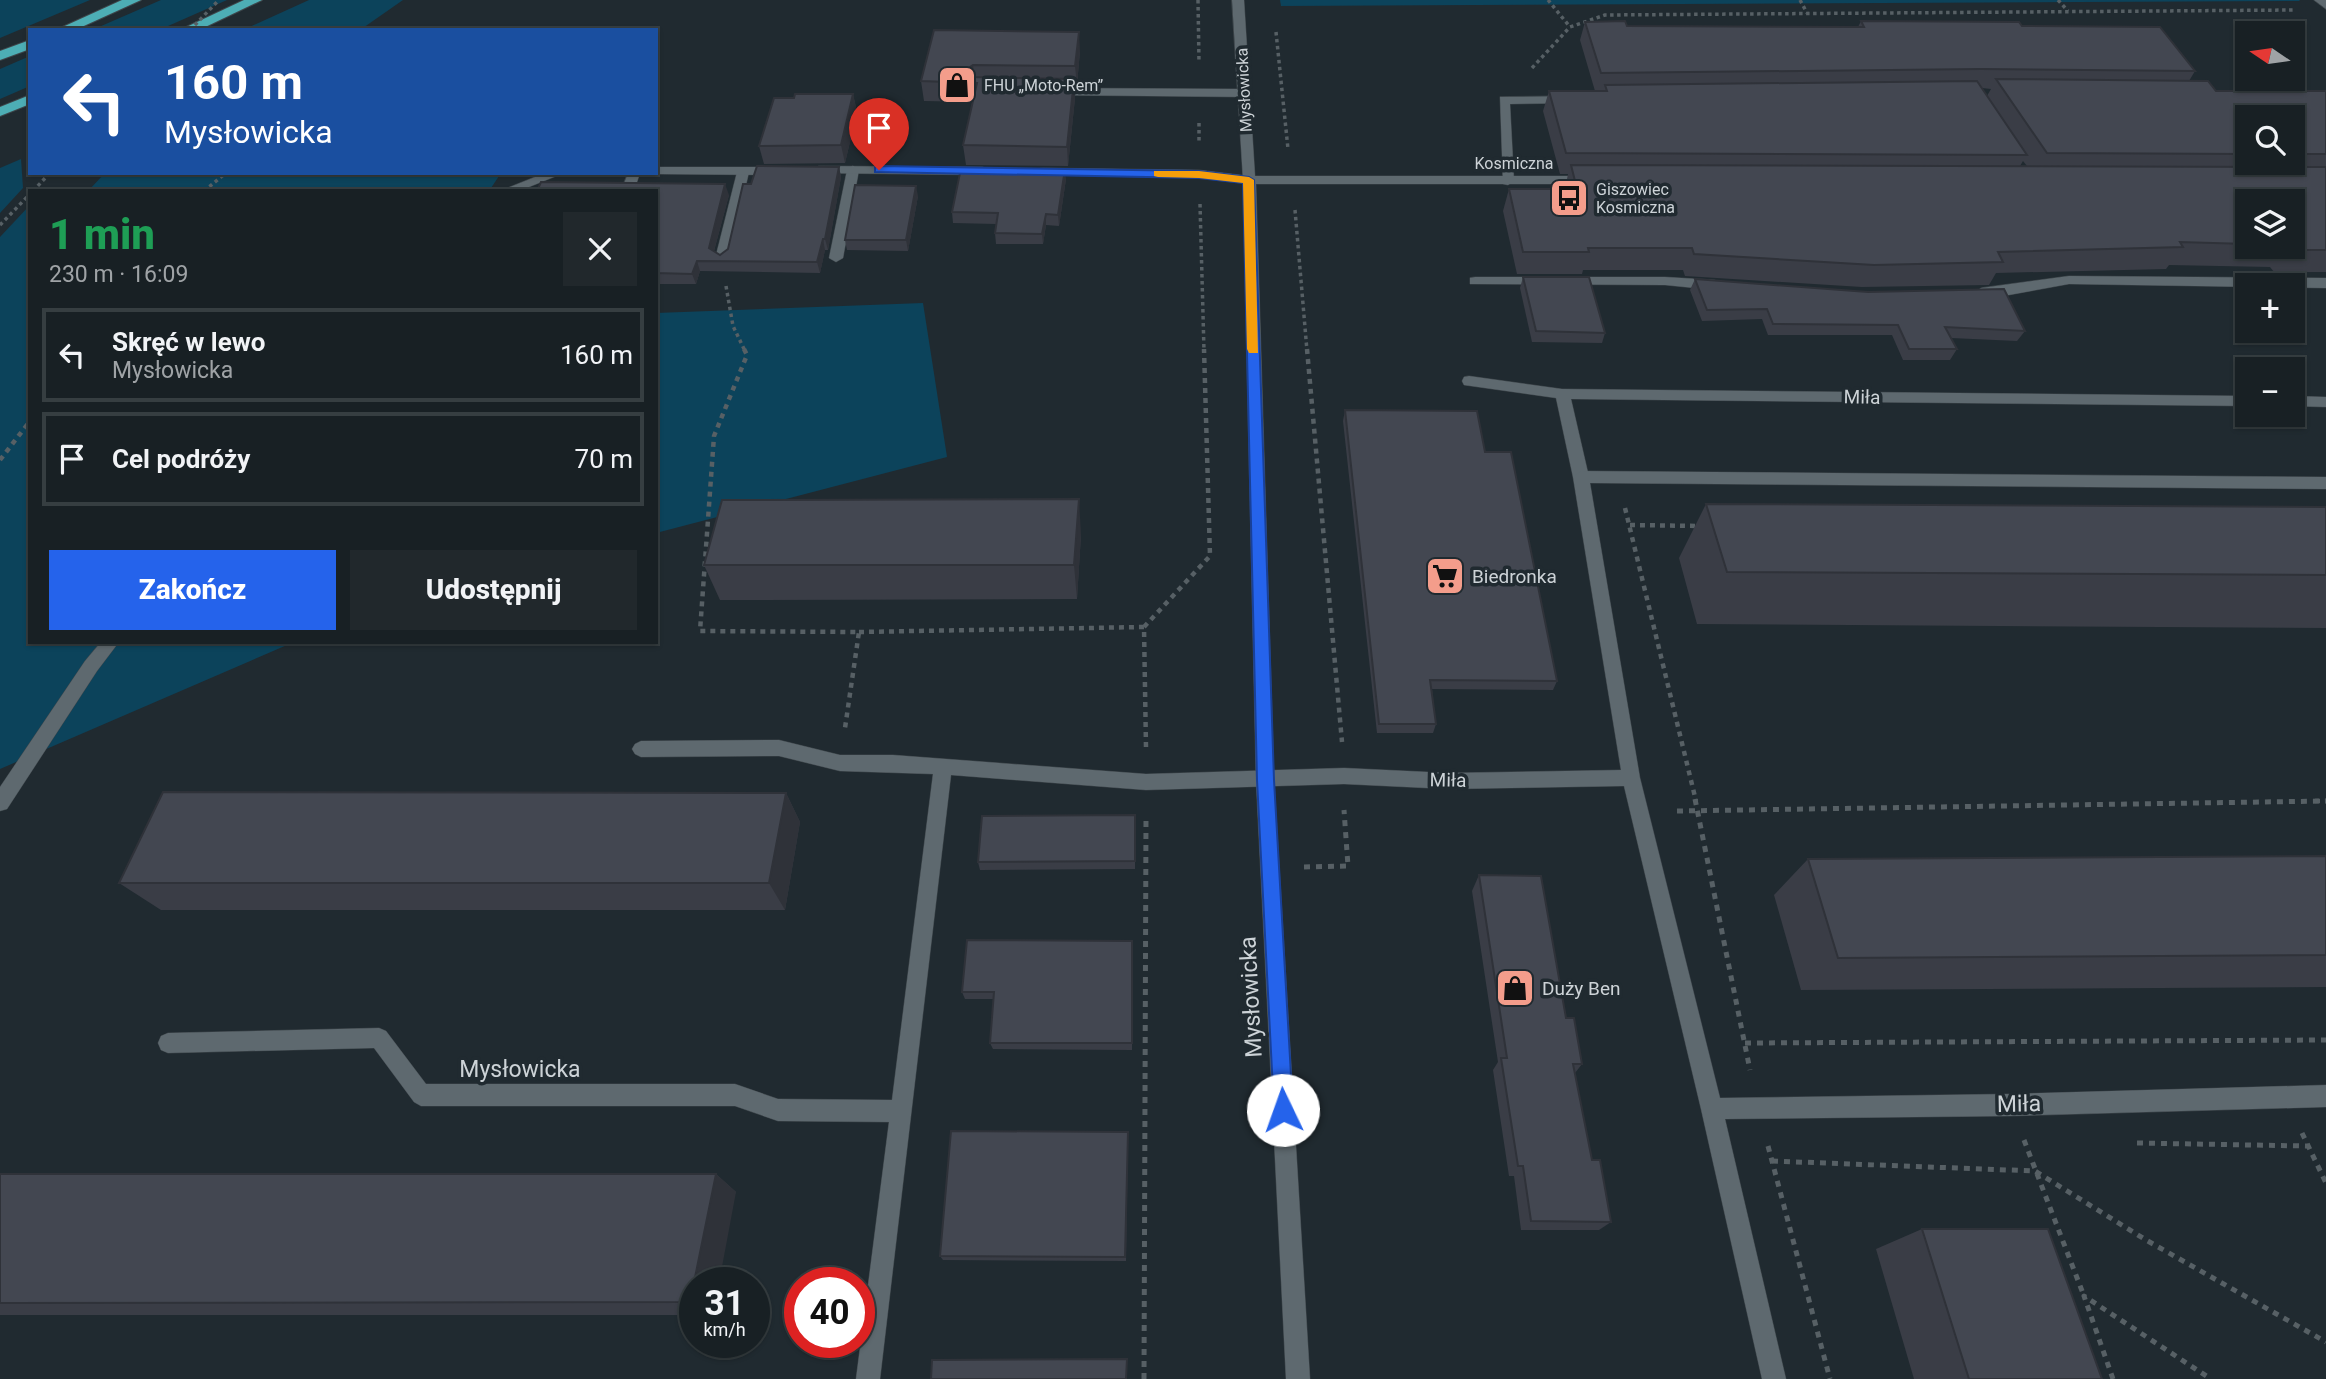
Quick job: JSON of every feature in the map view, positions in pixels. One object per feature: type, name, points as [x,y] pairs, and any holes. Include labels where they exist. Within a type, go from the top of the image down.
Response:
[{"type":"highway","points":[[68,28],[134,0]]},
{"type":"highway","points":[[192,28],[255,0]]},
{"type":"highway","points":[[0,56],[28,45]]},
{"type":"highway","points":[[0,112],[28,100]]},
{"type":"street","name":"Mysłowicka","points":[[1238,0],[1249,180],[1265,780],[1298,1379]]},
{"type":"street","points":[[2320,0],[2326,6]]},
{"type":"street","points":[[1041,92],[1244,93]]},
{"type":"street","points":[[1508,181],[1504,100],[1586,99]]},
{"type":"street","points":[[812,170],[991,171]]},
{"type":"street","points":[[836,258],[853,170]]},
{"type":"street","points":[[658,171],[784,171]]},
{"type":"street","points":[[722,258],[743,172]]},
{"type":"street","points":[[1033,172],[1199,174],[1249,180]]},
{"type":"street","points":[[512,189],[552,175]]},
{"type":"street","name":"Kosmiczna","points":[[1249,180],[1601,180]]},
{"type":"street","points":[[1970,293],[1998,292],[2069,280],[2326,283]]},
{"type":"street","points":[[1475,281],[1665,281],[1730,286]]},
{"type":"street","name":"Miła","points":[[1469,380],[1562,394],[2235,401]]},
{"type":"street","points":[[1562,394],[1581,477],[1631,778],[1712,1109],[1774,1379]]},
{"type":"street","points":[[2305,401],[2326,402]]},
{"type":"street","points":[[1581,477],[2326,482]]},
{"type":"street","points":[[0,803],[91,666],[109,644]]},
{"type":"street","points":[[641,749],[779,748],[840,763],[893,763],[943,769],[1146,782],[1265,780]]},
{"type":"street","points":[[868,1379],[943,769]]},
{"type":"street","name":"Miła","points":[[1265,780],[1344,776],[1449,780],[1631,778]]},
{"type":"street","name":"Mysłowicka","points":[[168,1043],[379,1038],[421,1095],[735,1095],[778,1110],[899,1111]]},
{"type":"street","name":"Miła","points":[[1712,1109],[2010,1105],[2326,1096]]},
{"type":"path","points":[[190,28],[219,0]]},
{"type":"path","points":[[1548,0],[1570,26]]},
{"type":"path","points":[[1800,0],[1807,13]]},
{"type":"path","points":[[2057,0],[2068,11]]},
{"type":"path","points":[[1504,100],[1570,26],[1605,15],[2293,10]]},
{"type":"path","points":[[1270,867],[1348,866],[1344,776],[1295,207],[1305,200],[1322,201],[1321,164],[1290,162],[1276,27]]},
{"type":"path","points":[[1144,1379],[1144,627],[1210,555],[1199,174]]},
{"type":"path","points":[[34,189],[48,175]]},
{"type":"path","points":[[206,189],[224,175]]},
{"type":"path","points":[[0,225],[28,195]]},
{"type":"path","points":[[722,258],[733,326],[747,355],[714,436],[700,631],[859,632],[1144,627]]},
{"type":"path","points":[[0,460],[28,424]]},
{"type":"path","points":[[1618,478],[1698,811],[1758,1108],[1830,1379]]},
{"type":"path","points":[[1630,525],[1699,526]]},
{"type":"path","points":[[840,763],[859,632]]},
{"type":"path","points":[[1641,812],[2326,801]]},
{"type":"path","points":[[1745,1043],[2326,1040]]},
{"type":"path","points":[[2285,1096],[2326,1183]]},
{"type":"path","points":[[2010,1105],[2113,1379]]},
{"type":"path","points":[[2024,1141],[2038,1141]]},
{"type":"path","points":[[2133,1143],[2308,1146]]},
{"type":"path","points":[[1772,1161],[2035,1171],[2146,1240],[2326,1342]]},
{"type":"path","points":[[2084,1296],[2211,1379]]},
{"type":"shaded area","points":[[0,0],[90,0],[0,38]]},
{"type":"shaded area","points":[[161,0],[227,0],[164,28],[97,28]]},
{"type":"shaded area","points":[[309,0],[403,0],[363,28],[247,28]]},
{"type":"shaded area","points":[[1280,0],[2299,0],[2300,1],[1281,6]]},
{"type":"shaded area","points":[[28,57],[28,87],[0,99],[0,69]]},
{"type":"shaded area","points":[[21,159],[23,188],[0,213],[0,168]]},
{"type":"shaded area","points":[[103,175],[500,175],[490,189],[90,189]]},
{"type":"shaded area","points":[[28,207],[28,644],[289,644],[0,769],[0,237]]},
{"type":"shaded area","points":[[923,303],[947,457],[658,532],[658,313]]},
{"type":"building","points":[[1625,21],[1627,26],[1864,27],[1861,21],[2019,22],[2022,26],[2160,27],[2195,71],[1981,69],[1601,73],[1585,22]]},
{"type":"building","points":[[934,30],[1079,32],[1075,66],[973,65],[964,71],[968,77],[1074,79],[1067,147],[963,145],[977,83],[921,81]]},
{"type":"building","points":[[1996,79],[2208,81],[2216,91],[2326,91],[2326,154],[2305,154],[2305,105],[2235,105],[2235,154],[2047,153]]},
{"type":"building","points":[[1977,81],[2027,155],[1566,153],[1549,91],[1607,91],[1605,85]]},
{"type":"building","points":[[795,94],[853,94],[841,145],[759,146],[774,98],[794,98]]},
{"type":"building","points":[[1571,165],[2235,167],[2235,175],[2305,175],[2305,167],[2326,167],[2326,250],[2305,250],[2305,189],[2235,189],[2235,244],[2180,242],[2183,247],[1998,252],[2003,262],[1874,265],[1694,254],[1692,248],[1588,248],[1589,252],[1523,252],[1509,189],[1577,189]]},
{"type":"building","points":[[757,166],[839,167],[825,239],[817,262],[697,261],[692,274],[658,273],[658,189],[538,189],[541,182],[725,184],[709,248],[720,255],[728,249],[743,184],[751,184]]},
{"type":"building","points":[[961,168],[1065,169],[1058,215],[1046,214],[1042,234],[995,233],[998,213],[952,212]]},
{"type":"building","points":[[855,185],[916,186],[906,240],[845,240]]},
{"type":"building","points":[[1523,277],[1589,277],[1605,333],[1536,331]]},
{"type":"building","points":[[1695,279],[1868,292],[2004,289],[2025,331],[1945,327],[1957,349],[1909,349],[1898,325],[1773,324],[1767,309],[1707,310]]},
{"type":"building","name":"Biedronka","points":[[1345,410],[1477,411],[1485,452],[1511,452],[1557,681],[1430,680],[1436,724],[1379,724]]},
{"type":"building","points":[[1079,499],[1074,565],[704,565],[722,500]]},
{"type":"building","points":[[1706,504],[2326,507],[2326,575],[1727,572]]},
{"type":"building","points":[[163,792],[786,793],[769,883],[119,883]]},
{"type":"building","points":[[1135,815],[1135,861],[978,862],[982,816]]},
{"type":"building","points":[[2326,856],[2326,955],[1838,958],[1808,859]]},
{"type":"building","points":[[1479,875],[1541,876],[1566,1018],[1574,1018],[1582,1064],[1573,1064],[1592,1160],[1600,1160],[1611,1222],[1531,1221],[1523,1166],[1518,1166],[1501,1058],[1507,1058]]},
{"type":"building","points":[[967,940],[1132,941],[1132,1043],[990,1043],[994,992],[962,992]]},
{"type":"building","points":[[951,1131],[1128,1132],[1125,1257],[940,1256]]},
{"type":"building","points":[[0,1174],[716,1174],[697,1267],[679,1267],[679,1302],[0,1303]]},
{"type":"building","points":[[1922,1229],[2048,1229],[2102,1379],[1969,1379]]},
{"type":"building","points":[[1127,1359],[1126,1379],[931,1379],[932,1360]]},
{"type":"slow traffic","points":[[1158,174],[1199,174],[1249,180],[1253,349]]},
{"type":"place","name":"FHU „Moto-Rem”","points":[[957,85]]},
{"type":"place","name":"Giszowiec Kosmiczna","points":[[1569,198]]},
{"type":"place","name":"Biedronka","points":[[1445,576]]},
{"type":"place","name":"Duży Ben","points":[[1515,988]]},
{"type":"route","points":[[879,170],[1199,174],[1249,180],[1265,780],[1283,1110]]}]
